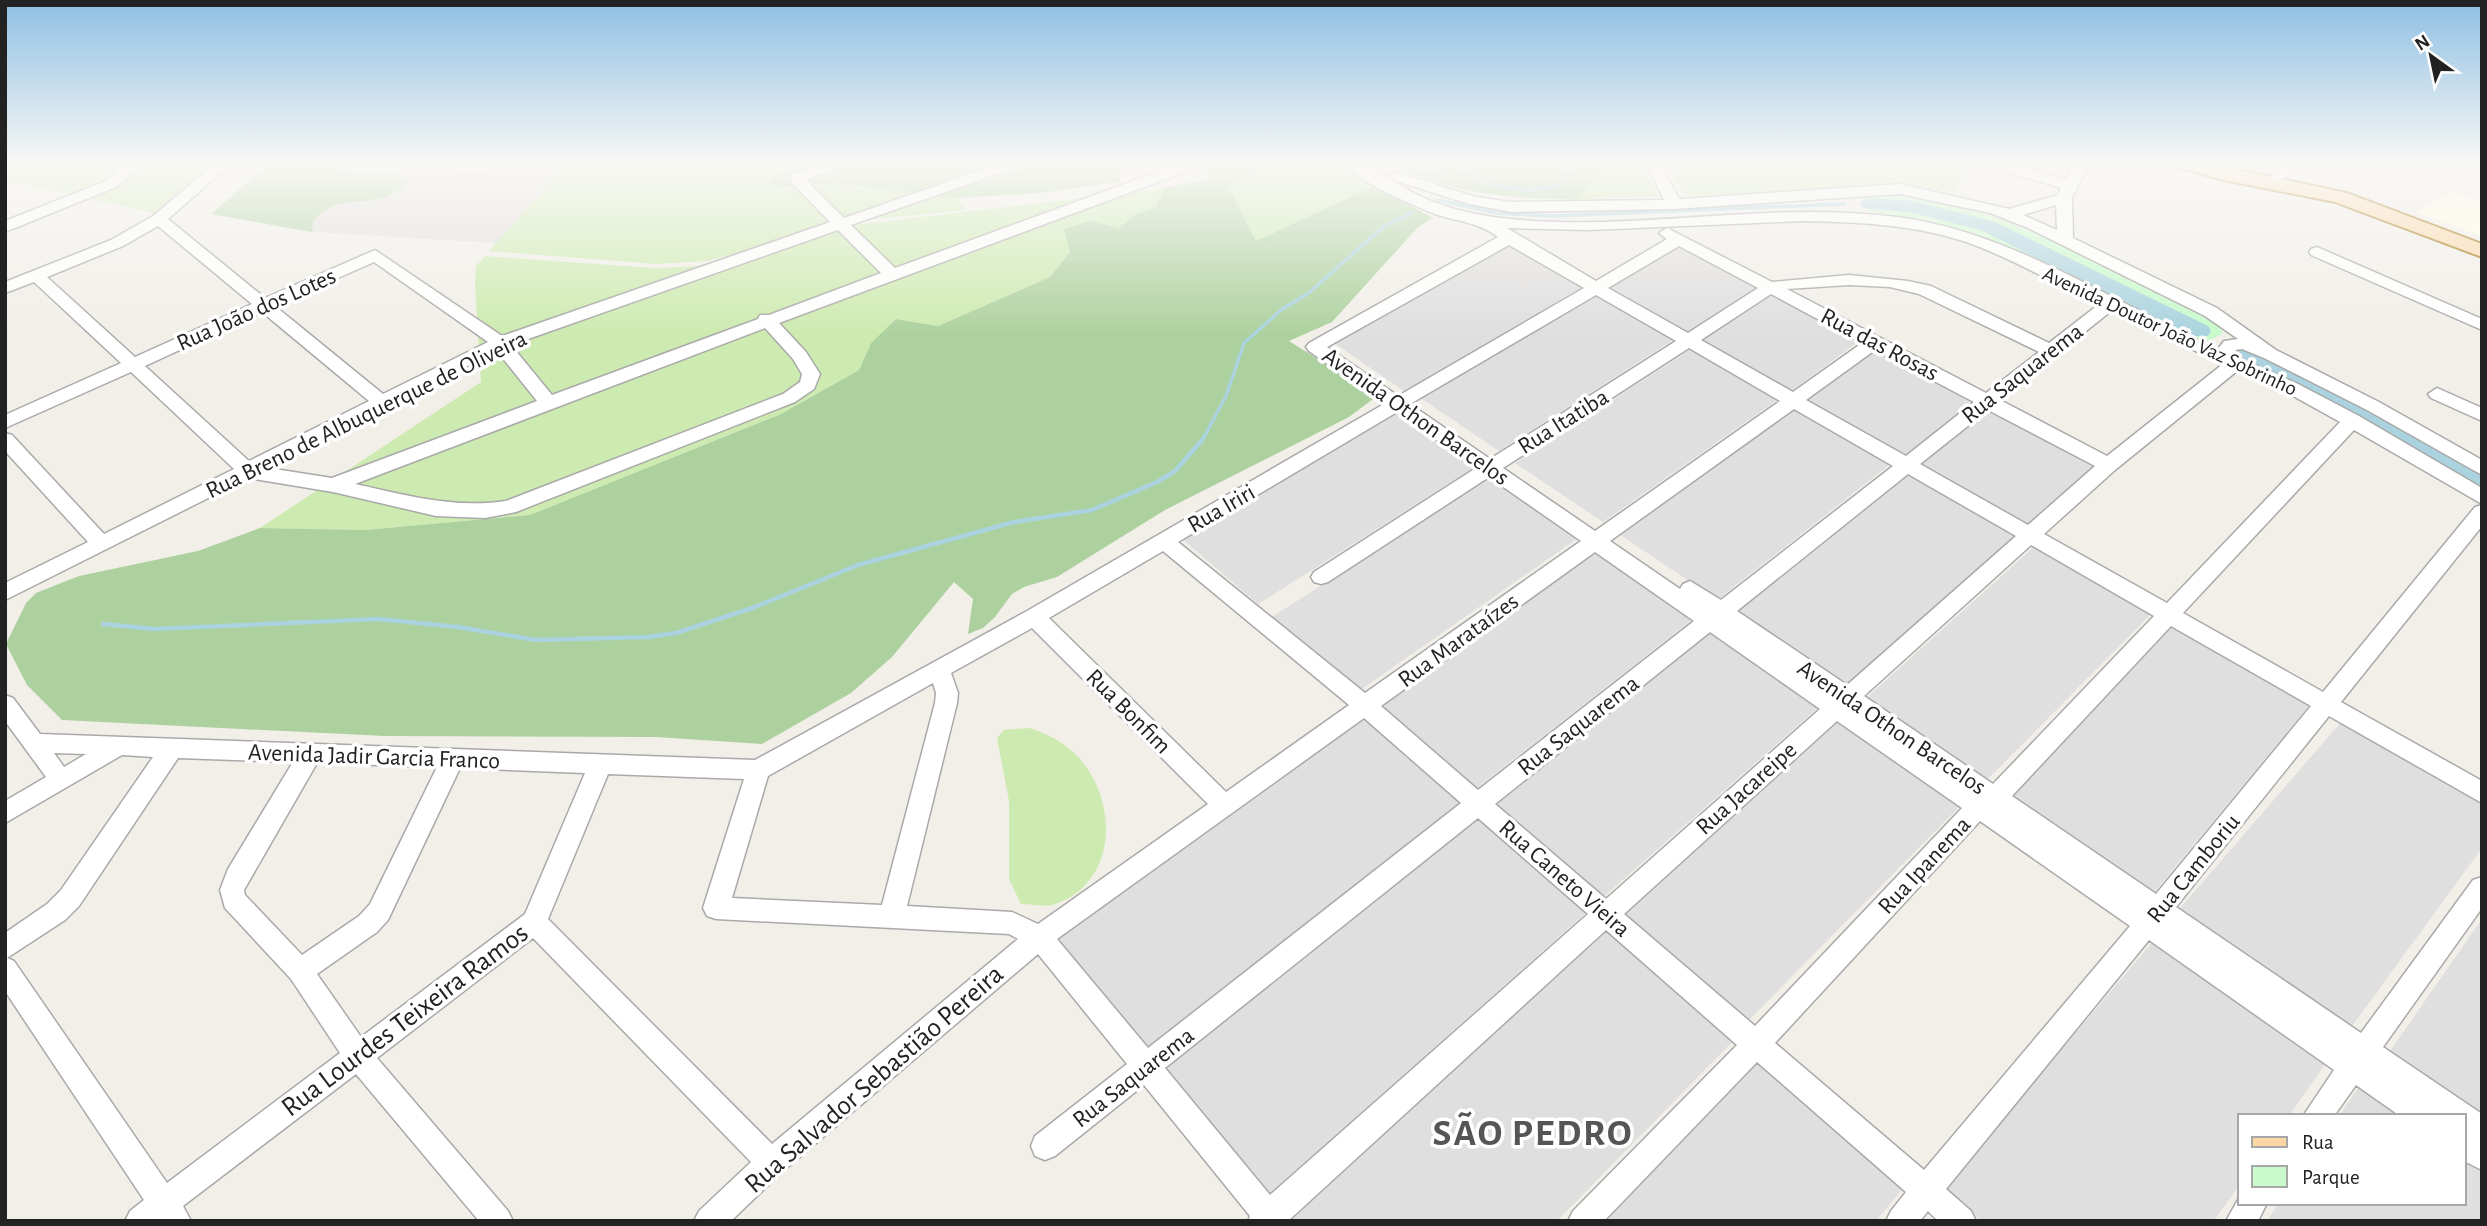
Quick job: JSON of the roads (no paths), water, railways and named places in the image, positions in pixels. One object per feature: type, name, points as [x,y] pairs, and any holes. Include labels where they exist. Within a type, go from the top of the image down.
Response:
[{"type":"main road","points":[[2401,220],[2482,251]]},
{"type":"main road","points":[[2427,220],[2482,242]]},
{"type":"street","points":[[5,227],[22,220]]},
{"type":"street","points":[[5,288],[117,243],[157,220]]},
{"type":"street","points":[[160,220],[382,402]]},
{"type":"street","points":[[837,220],[892,276]]},
{"type":"street","name":"Rua Breno de Albuquerque de Oliveira","points":[[5,592],[500,343],[852,220]]},
{"type":"street","points":[[333,485],[766,319],[892,276],[1035,220]]},
{"type":"street","name":"Avenida Doutor João Vaz Sobrinho","points":[[1480,220],[1552,227],[1732,220]]},
{"type":"street","name":"Avenida Doutor João Vaz Sobrinho","points":[[1890,220],[1962,234],[1992,246],[2353,421],[2482,497]]},
{"type":"street","name":"Avenida Doutor João Vaz Sobrinho","points":[[2023,220],[2211,312],[2270,354],[2373,406],[2482,469]]},
{"type":"street","points":[[2065,220],[2065,241]]},
{"type":"street","points":[[1490,223],[1509,238],[2482,793]]},
{"type":"street","name":"Rua das Rosas","points":[[1651,224],[2108,465]]},
{"type":"street","name":"Avenida Othon Barcelos","points":[[1509,238],[1315,347],[1403,401],[1495,463],[2358,1058],[2457,1114]]},
{"type":"street","name":"Rua Iriri","points":[[758,771],[1034,617],[1679,239]]},
{"type":"street","points":[[2317,252],[2482,326]]},
{"type":"street","name":"Rua João dos Lotes","points":[[5,422],[375,255],[500,343],[548,402]]},
{"type":"street","points":[[36,275],[248,471],[333,485],[436,509],[485,511],[509,507],[789,398],[808,385],[811,374],[800,356],[766,319]]},
{"type":"street","points":[[1771,287],[1884,281],[1906,284],[1926,290],[2050,351]]},
{"type":"street","name":"Rua Itatiba","points":[[1321,577],[1771,287]]},
{"type":"street","name":"Rua Saquarema","points":[[1045,1146],[2110,304]]},
{"type":"street","points":[[2187,342],[2208,343],[2225,334],[2221,320],[2211,312]]},
{"type":"street","name":"Rua Marataízes","points":[[1040,937],[1223,804],[1365,706],[1875,342]]},
{"type":"street","points":[[2236,362],[2226,351],[2230,345],[2244,344],[2270,354]]},
{"type":"street","name":"Rua Jacareipe","points":[[1268,1219],[2108,465],[2236,362]]},
{"type":"street","points":[[2437,394],[2482,415]]},
{"type":"street","name":"Rua Ipanema","points":[[1583,1221],[2353,421]]},
{"type":"street","points":[[5,439],[102,544]]},
{"type":"street","name":"Rua Camboriu","points":[[1901,1221],[2153,917],[2482,512]]},
{"type":"street","name":"Rua Caneto Vieira","points":[[1164,541],[1479,803],[1961,1221]]},
{"type":"street","name":"Rua Bonfim","points":[[1034,617],[1223,804]]},
{"type":"street","points":[[892,917],[946,703],[947,693],[939,670]]},
{"type":"street","points":[[5,704],[61,780]]},
{"type":"street","name":"Avenida Jadir Garcia Franco","points":[[35,743],[758,771]]},
{"type":"street","points":[[5,813],[117,747]]},
{"type":"street","points":[[5,947],[56,912],[70,898],[171,749]]},
{"type":"street","points":[[310,754],[237,877],[232,890],[234,900],[300,971],[357,1055],[498,1221]]},
{"type":"street","points":[[300,971],[368,924],[379,912],[453,759]]},
{"type":"street","name":"Rua Lourdes Teixeira Ramos","points":[[140,1221],[169,1212],[357,1055],[534,922],[600,765]]},
{"type":"street","points":[[758,771],[716,908],[1012,923],[1040,937],[1268,1219]]},
{"type":"street","points":[[2318,1114],[2482,888]]},
{"type":"street","points":[[534,922],[771,1163]]},
{"type":"street","name":"Rua Salvador Sebastião Pereira","points":[[709,1221],[771,1163],[1040,937]]},
{"type":"street","points":[[5,969],[169,1212]]},
{"type":"street","name":"Avenida Othon Barcelos","points":[[2358,1058],[2422,1114]]},
{"type":"street","name":"Avenida Othon Barcelos","points":[[2466,1120],[2482,1131]]},
{"type":"street","points":[[2466,1145],[2482,1156]]},
{"type":"street","points":[[2241,1221],[2252,1205]]},
{"type":"waterway","points":[[1202,441],[1226,396],[1244,343],[1281,310],[1310,292],[1383,227],[1397,220]]},
{"type":"waterway","points":[[1965,220],[1988,226],[2200,331]]},
{"type":"waterway","points":[[2245,353],[2357,410],[2482,483]]},
{"type":"waterway","points":[[103,624],[154,629],[378,619],[458,627],[536,640],[649,637],[676,633],[755,607],[858,565],[1014,522],[1092,510],[1157,482],[1175,471],[1203,439]]},
{"type":"district","name":"SÃO PEDRO","points":[[1533,1132]]}]
